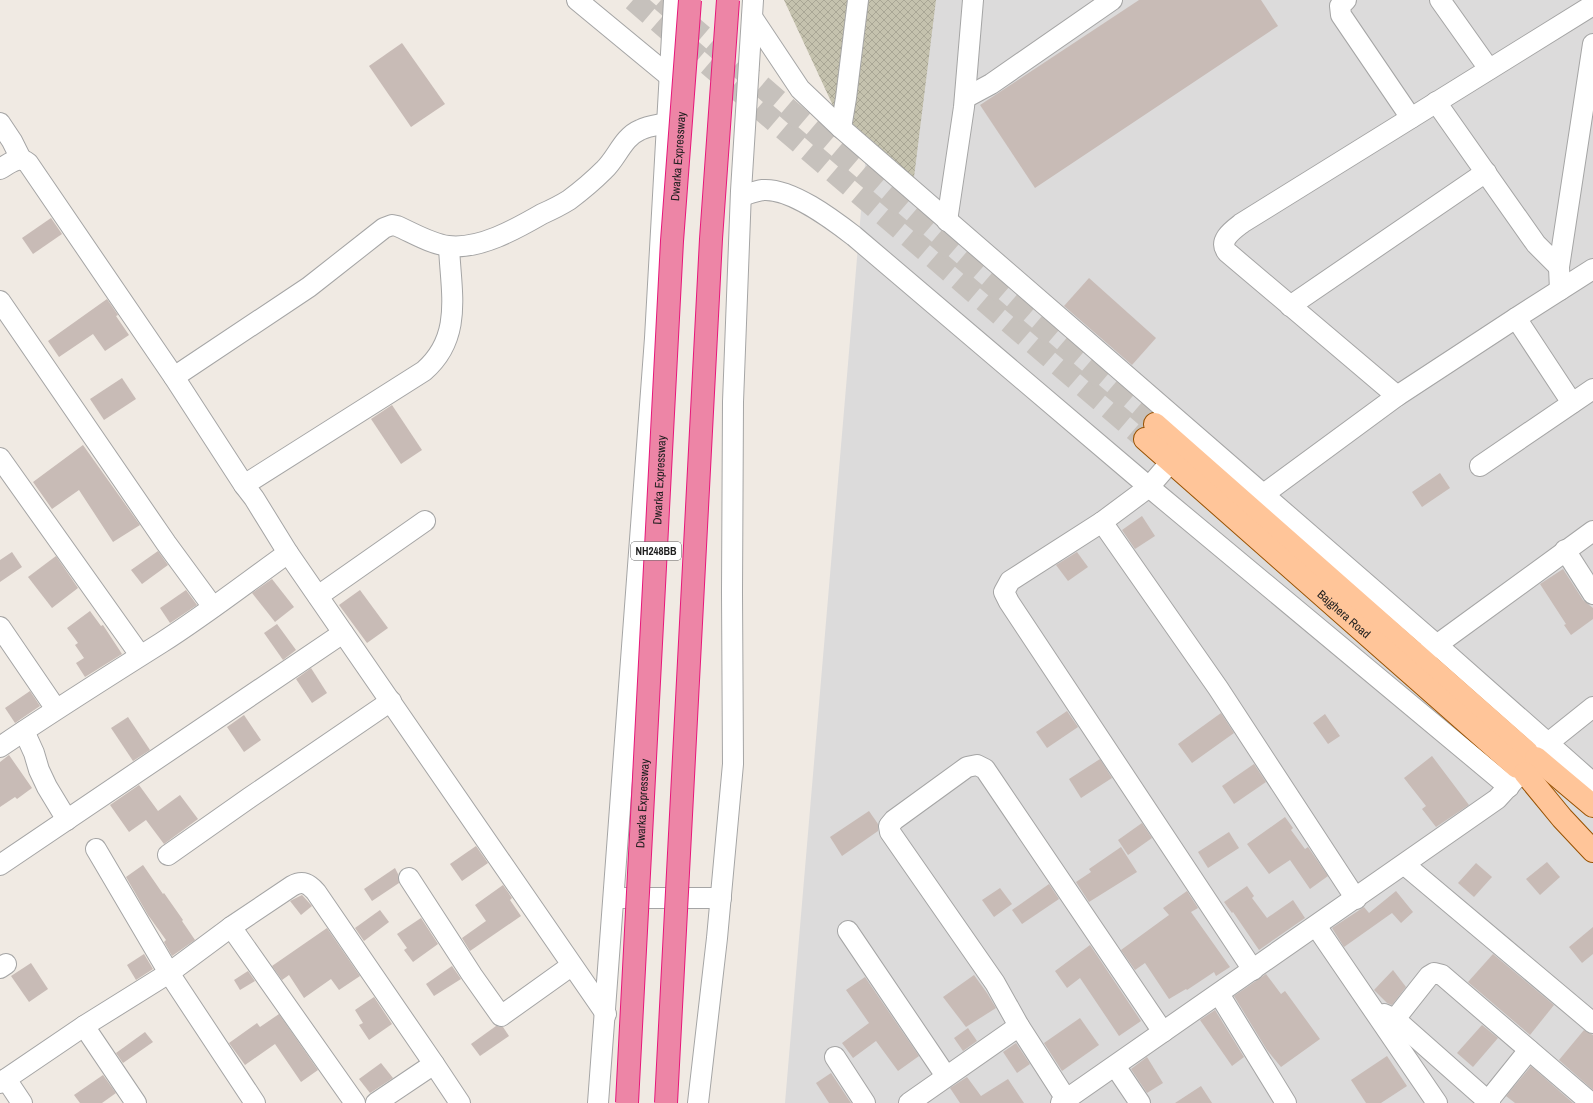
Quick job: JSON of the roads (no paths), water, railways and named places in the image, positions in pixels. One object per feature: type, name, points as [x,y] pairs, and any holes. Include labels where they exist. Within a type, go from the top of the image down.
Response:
[{"type":"highway","name":"Dwarka Expressway","points":[[627,1103],[672,241],[690,0]]},
{"type":"highway","name":"NH248BB","points":[[666,1103],[711,240],[728,0]]},
{"type":"main road","points":[[1150,432],[1177,455]]},
{"type":"main road","name":"Bajghera Road","points":[[1177,455],[1255,500],[1428,651],[1527,763],[1562,818],[1593,851]]},
{"type":"main road","name":"Bajghera Road","points":[[1177,455],[1527,763],[1593,806]]},
{"type":"street","points":[[577,0],[669,76]]},
{"type":"street","points":[[598,1103],[606,1014],[655,338],[674,0]]},
{"type":"street","points":[[841,128],[858,0]]},
{"type":"street","points":[[947,221],[965,98],[973,0]]},
{"type":"street","points":[[965,98],[991,84],[1112,0]]},
{"type":"street","points":[[1346,0],[1340,6],[1341,15],[1411,118]]},
{"type":"street","points":[[1440,0],[1489,69]]},
{"type":"street","points":[[1397,396],[1228,252],[1224,246],[1224,241],[1227,236],[1242,224],[1593,5]]},
{"type":"street","points":[[752,9],[800,89],[841,128],[947,221],[1255,500],[1397,396],[1593,269]]},
{"type":"street","points":[[698,1103],[721,898],[733,764],[733,402],[741,196],[752,9]]},
{"type":"street","points":[[1560,290],[1559,267],[1593,44]]},
{"type":"street","points":[[1436,102],[1536,244],[1559,267]]},
{"type":"street","points":[[0,123],[12,141],[21,159],[28,163],[34,171],[174,377],[254,498],[288,553],[474,822],[571,966],[606,1014]]},
{"type":"street","points":[[174,377],[309,287],[384,228],[397,226],[430,241],[449,247],[468,245],[496,238],[568,200],[606,169],[633,133],[641,129],[667,123]]},
{"type":"street","points":[[0,169],[11,162],[21,159]]},
{"type":"street","points":[[1290,306],[1486,172]]},
{"type":"street","points":[[741,196],[763,190],[785,194],[811,206],[832,219],[862,242],[1149,487],[1527,763],[1593,783]]},
{"type":"street","points":[[244,485],[424,371],[435,360],[446,344],[451,327],[452,298],[449,247]]},
{"type":"street","points":[[0,301],[166,543],[213,607]]},
{"type":"street","points":[[1516,318],[1572,403]]},
{"type":"street","points":[[1480,466],[1593,389]]},
{"type":"street","points":[[1177,455],[1149,487],[1102,522],[1010,581],[1004,592],[1009,602],[1253,970]]},
{"type":"street","points":[[0,458],[140,655]]},
{"type":"street","points":[[318,596],[425,521]]},
{"type":"street","points":[[1102,522],[1218,688],[1356,899]]},
{"type":"street","points":[[1428,651],[1593,531]]},
{"type":"street","points":[[1565,550],[1593,594]]},
{"type":"street","points":[[0,747],[213,607],[288,553]]},
{"type":"street","points":[[0,627],[56,709]]},
{"type":"street","points":[[0,864],[343,633]]},
{"type":"street","points":[[168,855],[390,701]]},
{"type":"street","points":[[1163,1032],[985,769],[981,766],[972,765],[894,820],[889,826],[892,837],[995,983],[1063,1101],[1115,1066],[1405,865],[1497,799],[1527,763],[1593,707]]},
{"type":"street","points":[[24,731],[47,787],[67,820]]},
{"type":"street","points":[[96,849],[169,973],[255,1103]]},
{"type":"street","points":[[1405,865],[1593,1023]]},
{"type":"street","points":[[409,878],[472,975],[501,1016],[571,966]]},
{"type":"street","points":[[22,1103],[3,1081],[84,1026],[169,973],[231,927],[297,883],[302,882],[309,885],[460,1103]]},
{"type":"street","points":[[614,898],[721,898]]},
{"type":"street","points":[[1316,926],[1437,1103]]},
{"type":"street","points":[[231,927],[355,1103]]},
{"type":"street","points":[[848,932],[946,1076]]},
{"type":"street","points":[[1395,1019],[1429,976],[1435,973],[1442,975],[1591,1103]]},
{"type":"street","points":[[1218,994],[1286,1103]]},
{"type":"street","points":[[1373,1009],[1395,1019],[1489,1102],[1529,1050]]},
{"type":"street","points":[[84,1026],[136,1103]]},
{"type":"street","points":[[909,1103],[932,1097],[946,1076],[1019,1026]]},
{"type":"street","points":[[834,1057],[865,1103]]},
{"type":"street","points":[[376,1103],[434,1064]]},
{"type":"street","points":[[1115,1066],[1140,1103]]},
{"type":"tunnel","points":[[633,0],[1145,439]]},
{"type":"tunnel","points":[[661,0],[1155,424]]}]
